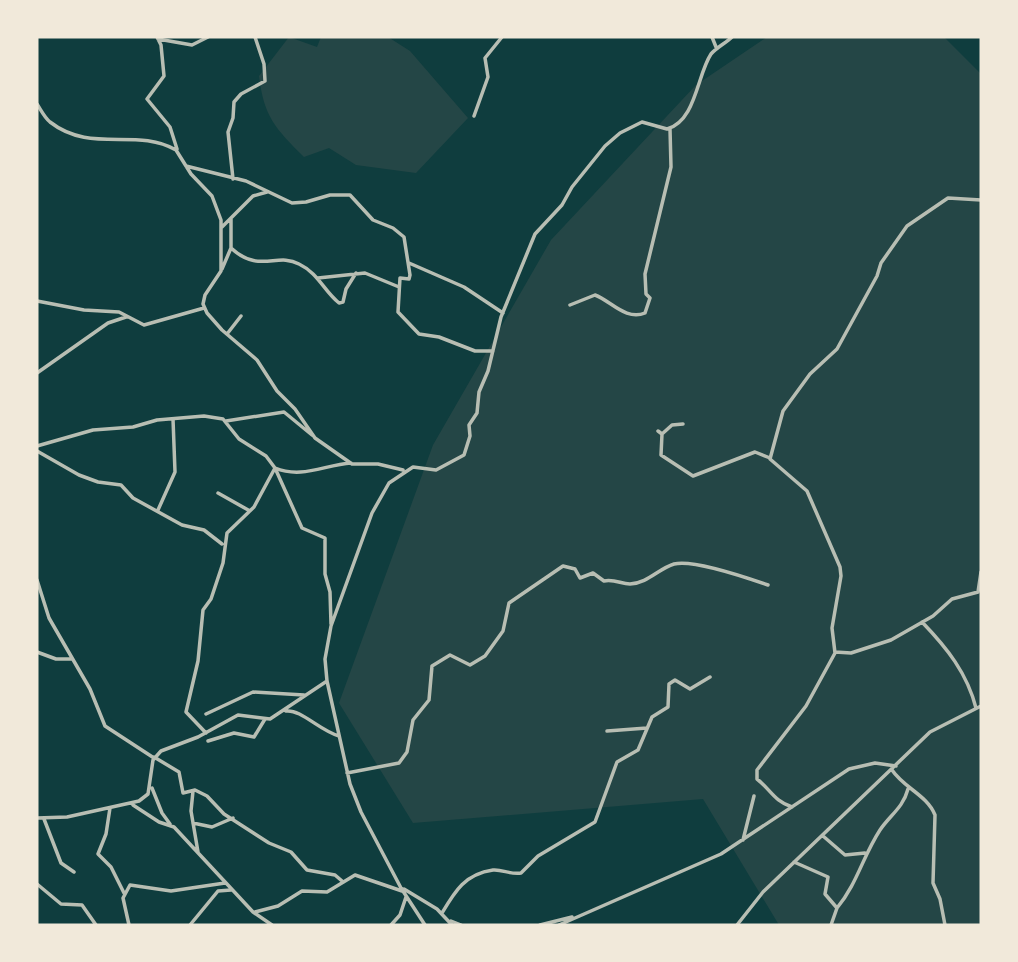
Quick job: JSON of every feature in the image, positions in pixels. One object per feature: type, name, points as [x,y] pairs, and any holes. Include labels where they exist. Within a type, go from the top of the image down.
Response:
[{"type":"street","points":[[208,37],[192,46],[158,38],[164,76],[146,99],[171,129],[178,152],[186,166],[212,196],[222,228],[221,271]]},
{"type":"street","points":[[233,179],[228,132],[233,118],[234,102],[241,94],[264,81],[264,64],[255,37]]},
{"type":"street","points":[[474,116],[488,77],[485,58],[502,37]]},
{"type":"street","points":[[712,37],[716,49]]},
{"type":"street","points":[[570,304],[595,295],[615,310],[641,315],[645,313],[650,298],[646,294],[645,274],[671,167],[670,130],[689,107],[710,56],[732,37]]},
{"type":"street","points":[[37,104],[50,122],[81,136],[104,142],[132,139],[173,147],[178,152]]},
{"type":"street","points":[[425,925],[402,890],[361,811],[347,773],[327,681],[325,659],[331,626],[372,513],[389,483],[413,467],[437,470],[461,458],[503,313],[535,234],[562,205],[572,187],[605,146],[620,133],[638,123],[670,130]]},
{"type":"street","points":[[186,166],[218,172],[259,186],[285,201],[297,203],[330,195],[351,195],[373,220],[393,228],[404,237],[410,278],[400,278],[398,312],[415,332],[464,345],[475,351],[493,351]]},
{"type":"street","points":[[222,228],[253,196],[269,192]]},
{"type":"street","points":[[770,458],[783,411],[810,374],[837,349],[877,276],[881,262],[907,226],[948,198],[981,200]]},
{"type":"street","points":[[231,219],[230,248],[221,271],[205,295],[204,308],[227,335],[257,360],[312,435]]},
{"type":"street","points":[[230,248],[248,260],[297,263],[318,278],[339,303],[343,302],[345,289],[356,273]]},
{"type":"street","points":[[409,263],[464,288],[503,313]]},
{"type":"street","points":[[318,278],[344,277],[356,273],[381,277],[400,287]]},
{"type":"street","points":[[37,301],[84,310],[120,312],[144,326],[204,308]]},
{"type":"street","points":[[37,373],[108,323],[128,316]]},
{"type":"street","points":[[227,335],[241,316]]},
{"type":"street","points":[[37,446],[97,429],[204,416],[226,421],[284,412],[351,463]]},
{"type":"street","points":[[158,510],[175,472],[173,419]]},
{"type":"street","points":[[226,421],[239,439],[265,456],[275,468],[302,528],[320,534],[326,540],[324,570],[330,592],[331,626]]},
{"type":"street","points":[[683,424],[671,426],[660,433],[662,456],[693,477],[755,452],[770,458],[791,480],[807,491],[840,567],[838,600],[832,628],[835,652],[798,716],[757,770],[757,779],[768,787],[773,797],[792,807]]},
{"type":"street","points":[[37,451],[79,475],[98,482],[121,485],[133,498],[189,528],[204,530],[220,540],[223,546]]},
{"type":"street","points":[[275,468],[301,473],[330,464],[351,463],[378,464],[405,470]]},
{"type":"street","points":[[206,733],[189,718],[186,708],[198,662],[203,610],[211,599],[223,563],[223,546],[227,533],[250,511],[275,468]]},
{"type":"street","points":[[218,493],[250,511]]},
{"type":"street","points":[[347,773],[399,763],[407,752],[413,720],[429,700],[432,666],[450,655],[470,665],[482,659],[503,631],[509,603],[563,566],[575,569],[580,578],[593,573],[604,581],[614,579],[628,584],[657,575],[669,566],[685,563],[731,571],[768,585]]},
{"type":"street","points":[[835,652],[850,653],[891,640],[922,622],[952,599],[978,592],[981,572]]},
{"type":"street","points":[[37,580],[49,618],[90,689],[109,731],[179,772],[182,792],[192,791],[207,796],[223,814],[269,843],[295,854],[308,870],[335,875],[342,881]]},
{"type":"street","points":[[922,622],[939,640],[968,681],[975,708]]},
{"type":"street","points":[[37,652],[56,659],[71,659]]},
{"type":"street","points":[[442,913],[459,886],[468,878],[492,870],[521,873],[538,856],[591,826],[607,796],[617,762],[638,750],[652,717],[668,707],[670,683],[675,680],[690,689],[710,677]]},
{"type":"street","points":[[154,757],[240,715],[265,719],[283,711],[327,681]]},
{"type":"street","points":[[206,714],[253,692],[306,695]]},
{"type":"street","points":[[739,925],[763,892],[930,732],[981,706]]},
{"type":"street","points":[[283,711],[298,711],[316,727],[339,736]]},
{"type":"street","points":[[208,741],[234,733],[254,737],[265,719]]},
{"type":"street","points":[[607,731],[647,728]]},
{"type":"street","points":[[37,818],[131,804],[148,794],[154,757]]},
{"type":"street","points":[[540,925],[616,902],[721,854],[858,765],[894,768]]},
{"type":"street","points":[[894,768],[908,789],[926,800],[935,815],[933,883],[945,925]]},
{"type":"street","points":[[150,784],[162,813],[172,825],[253,912],[272,925]]},
{"type":"street","points":[[831,925],[837,908],[857,880],[867,852],[883,825],[902,804],[908,789]]},
{"type":"street","points":[[192,791],[198,854]]},
{"type":"street","points":[[743,840],[754,796]]},
{"type":"street","points":[[131,804],[159,821],[172,825]]},
{"type":"street","points":[[110,808],[106,834],[98,854],[111,867],[124,893],[128,925]]},
{"type":"street","points":[[194,823],[212,827],[233,818]]},
{"type":"street","points":[[44,819],[62,865],[74,872]]},
{"type":"street","points":[[823,836],[845,855],[859,856],[867,852]]},
{"type":"street","points":[[794,862],[828,877],[825,894],[837,908]]},
{"type":"street","points":[[253,912],[278,906],[302,891],[327,892],[342,881],[361,875],[402,890],[442,913],[451,923],[461,925]]},
{"type":"street","points":[[124,893],[132,885],[171,891],[225,883]]},
{"type":"street","points":[[37,884],[61,904],[82,905],[96,925]]},
{"type":"street","points":[[190,925],[218,891],[233,891]]},
{"type":"street","points":[[391,925],[401,915],[406,897]]},
{"type":"street","points":[[559,925],[586,913]]},
{"type":"street","points":[[573,925],[580,916]]},
{"type":"shaded area","points":[[289,37],[317,47],[321,37],[388,37],[410,51],[468,118],[416,173],[356,165],[329,148],[304,157],[272,121],[264,102],[259,76]]},
{"type":"shaded area","points":[[767,37],[944,37],[981,74],[981,925],[779,925],[703,799],[413,823],[339,703],[433,445],[551,240],[696,85]]}]
